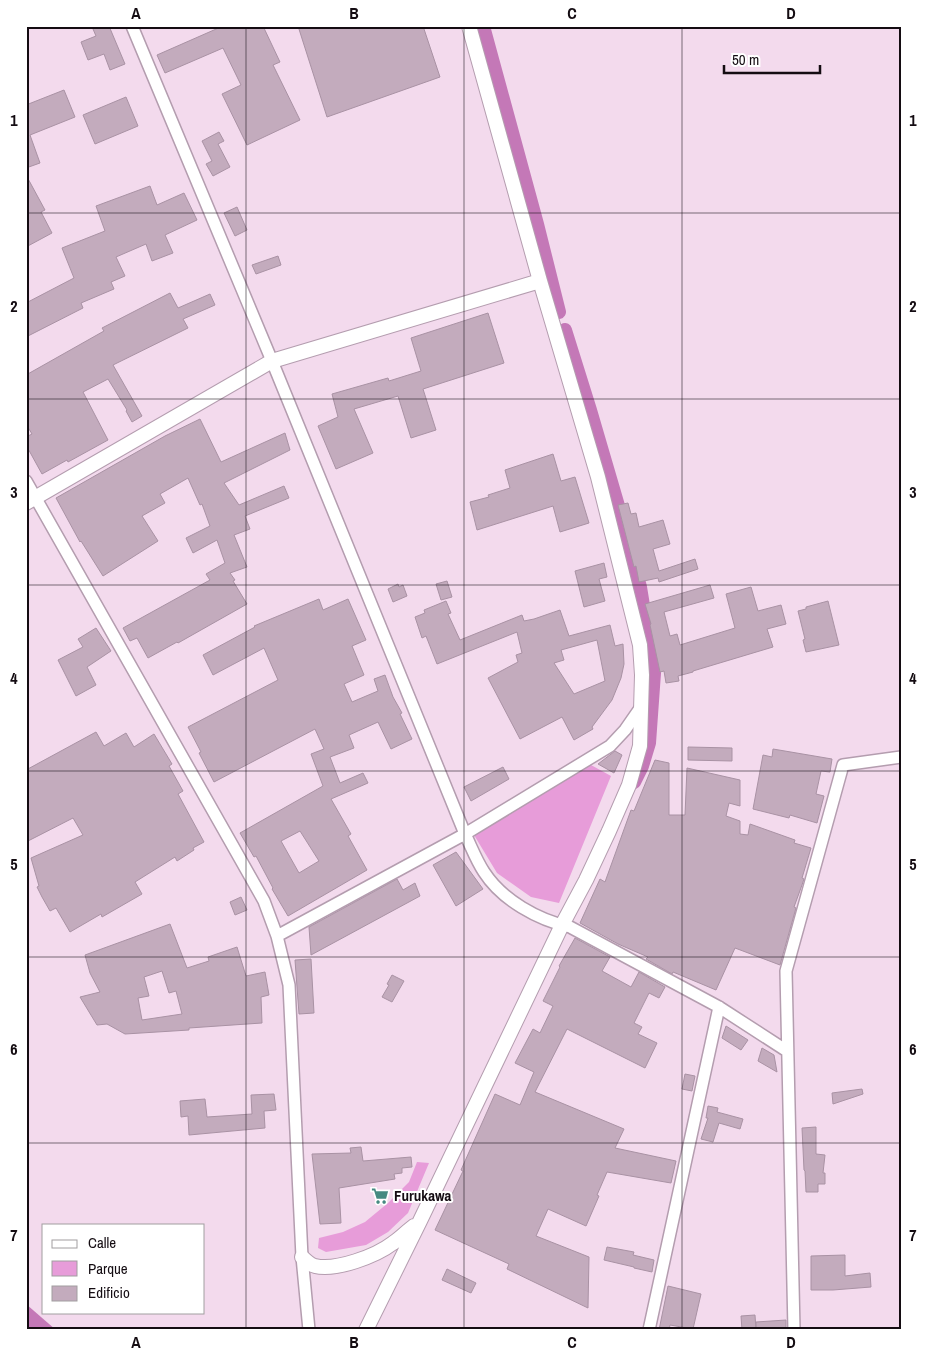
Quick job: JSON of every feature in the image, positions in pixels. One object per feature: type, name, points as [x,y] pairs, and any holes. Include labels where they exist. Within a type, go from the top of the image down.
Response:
[{"type":"street","points":[[132,26],[272,361],[464,834],[484,872],[492,884],[522,907],[547,920],[570,927],[719,1007],[787,1051]]},
{"type":"street","points":[[366,1330],[562,925],[590,872],[629,785],[640,746],[642,675],[640,645],[598,477],[540,281],[470,26]]},
{"type":"street","points":[[31,500],[272,361],[540,281]]},
{"type":"street","points":[[26,481],[31,500],[264,901],[277,936],[289,984],[302,1257],[309,1330]]},
{"type":"street","points":[[277,936],[464,834],[610,746],[625,730],[641,707]]},
{"type":"street","points":[[794,1330],[786,971],[842,765],[901,757]]},
{"type":"street","points":[[649,1330],[719,1007]]},
{"type":"street","points":[[302,1257],[314,1266],[344,1265],[366,1258],[392,1244],[420,1221]]},
{"type":"green space","points":[[591,765],[611,776],[559,903],[531,897],[497,873],[474,835]]},
{"type":"green space","points":[[417,1162],[429,1163],[408,1213],[388,1232],[366,1245],[326,1252],[318,1248],[319,1238],[343,1232],[365,1222],[388,1203],[409,1182]]},
{"type":"shaded area","points":[[26,1304],[56,1330],[26,1330]]},
{"type":"building","points":[[98,26],[109,26],[125,64],[110,70],[104,54],[88,60],[81,42],[96,36],[93,29]]},
{"type":"building","points":[[223,26],[263,26],[280,62],[273,65],[300,120],[247,145],[222,94],[241,85],[223,48],[165,73],[157,55]]},
{"type":"building","points":[[298,26],[423,26],[440,77],[327,117]]},
{"type":"building","points":[[64,90],[75,117],[30,135],[40,163],[26,168],[26,105]]},
{"type":"building","points":[[126,97],[138,126],[95,144],[83,115]]},
{"type":"building","points":[[219,132],[224,141],[218,144],[230,167],[213,176],[206,164],[212,161],[202,141]]},
{"type":"building","points":[[26,175],[45,210],[41,212],[52,233],[26,247]]},
{"type":"building","points":[[150,186],[157,205],[184,193],[197,220],[165,235],[173,253],[152,261],[146,244],[116,257],[125,276],[111,282],[114,289],[81,303],[83,308],[26,337],[26,303],[74,278],[62,248],[105,231],[96,206]]},
{"type":"building","points":[[237,207],[247,230],[235,236],[224,213]]},
{"type":"building","points":[[278,256],[281,265],[256,274],[252,265]]},
{"type":"building","points":[[170,293],[178,308],[210,294],[215,305],[183,319],[188,328],[113,365],[142,416],[132,422],[108,379],[83,392],[108,440],[42,474],[26,445],[26,437],[32,434],[26,424],[26,375],[104,331],[102,328]]},
{"type":"building","points":[[488,313],[504,363],[423,389],[436,430],[411,438],[398,396],[354,409],[373,453],[336,469],[318,426],[338,417],[332,394],[388,378],[389,381],[421,371],[411,338]]},
{"type":"building","points":[[200,419],[221,462],[285,433],[290,450],[224,483],[239,505],[284,486],[289,498],[245,516],[250,529],[234,535],[247,567],[230,573],[247,604],[148,658],[137,638],[130,641],[123,628],[210,580],[206,574],[225,563],[217,540],[193,553],[186,538],[210,526],[202,504],[200,505],[188,478],[160,494],[165,503],[142,516],[158,541],[103,576],[80,542],[56,498],[165,436]]},
{"type":"building","points":[[553,454],[561,481],[575,477],[589,523],[560,532],[553,506],[477,530],[470,502],[489,497],[488,495],[510,488],[505,470]]},
{"type":"building","points":[[628,503],[631,514],[636,513],[639,527],[663,520],[670,544],[653,549],[659,571],[695,559],[698,569],[659,582],[658,578],[639,582],[618,505]]},
{"type":"building","points":[[604,563],[607,577],[599,579],[605,601],[584,607],[575,571]]},
{"type":"building","points":[[447,581],[452,597],[441,600],[436,584]]},
{"type":"building","points":[[398,584],[399,587],[403,585],[407,596],[393,602],[388,589]]},
{"type":"building","points":[[710,585],[714,598],[664,612],[670,636],[677,634],[680,645],[735,628],[726,594],[751,587],[758,611],[781,605],[786,624],[767,629],[773,647],[678,676],[679,681],[666,683],[664,671],[660,672],[651,624],[645,604]]},
{"type":"building","points":[[319,599],[323,610],[348,599],[366,640],[352,646],[364,675],[344,684],[352,702],[378,691],[374,679],[385,675],[412,739],[391,749],[378,722],[349,735],[354,748],[330,757],[340,783],[363,773],[368,783],[331,799],[351,834],[348,836],[367,870],[288,916],[256,856],[254,857],[240,833],[323,786],[311,754],[324,749],[315,729],[214,782],[188,727],[278,680],[264,648],[213,675],[203,655],[254,626]],"holes":[[[300,831],[319,861],[299,873],[281,841]]]},
{"type":"building","points":[[446,601],[451,613],[448,614],[460,640],[522,615],[524,621],[560,610],[569,636],[610,625],[615,646],[623,644],[624,664],[621,678],[612,700],[592,727],[593,729],[574,740],[562,717],[520,739],[488,678],[518,662],[516,655],[522,653],[517,632],[437,664],[426,636],[422,638],[415,617],[425,613],[424,610]],"holes":[[[597,640],[605,681],[574,694],[554,663],[564,660],[561,650]]]},
{"type":"building","points":[[828,601],[839,645],[806,652],[803,640],[805,639],[798,611]]},
{"type":"building","points":[[96,628],[111,651],[87,667],[96,685],[76,696],[58,660],[83,647],[78,639]]},
{"type":"building","points":[[96,732],[104,746],[126,733],[134,747],[154,734],[172,764],[169,766],[183,791],[178,794],[204,842],[177,861],[175,857],[135,882],[142,894],[102,917],[101,914],[70,932],[56,908],[50,911],[42,897],[37,887],[39,886],[31,858],[83,835],[73,818],[28,841],[26,827],[26,770]]},
{"type":"building","points":[[688,747],[732,748],[732,761],[688,760]]},
{"type":"building","points":[[773,749],[832,759],[830,772],[821,771],[816,794],[824,796],[817,823],[790,815],[789,818],[753,809],[763,755],[772,757]]},
{"type":"building","points":[[615,751],[622,755],[614,773],[598,764]]},
{"type":"building","points":[[655,760],[669,763],[669,815],[685,815],[687,768],[740,780],[740,806],[729,803],[726,816],[740,821],[740,834],[748,835],[750,824],[795,840],[794,843],[811,848],[780,965],[735,948],[716,990],[673,972],[672,974],[646,959],[648,957],[618,944],[580,923],[600,879],[605,882],[631,810],[634,811]]},
{"type":"building","points":[[503,767],[509,779],[471,801],[464,787]]},
{"type":"building","points":[[456,852],[483,889],[456,906],[433,865]]},
{"type":"building","points":[[397,879],[403,890],[415,883],[420,896],[311,955],[309,927]]},
{"type":"building","points":[[241,897],[247,910],[235,915],[230,902]]},
{"type":"building","points":[[170,924],[187,968],[209,961],[208,957],[237,947],[246,976],[265,972],[269,995],[261,997],[262,1023],[125,1034],[107,1024],[97,1025],[80,997],[100,992],[90,973],[85,955]],"holes":[[[162,971],[169,993],[176,991],[182,1014],[142,1020],[138,998],[149,996],[144,977]]]},
{"type":"building","points":[[575,938],[610,957],[602,971],[631,987],[639,972],[665,987],[659,998],[649,993],[634,1023],[642,1027],[638,1034],[657,1043],[645,1068],[567,1029],[535,1092],[624,1129],[615,1148],[676,1161],[671,1183],[607,1172],[586,1226],[548,1209],[536,1236],[589,1257],[588,1308],[507,1269],[509,1264],[435,1230],[463,1171],[461,1170],[495,1094],[520,1105],[534,1072],[515,1063],[533,1029],[540,1033],[553,1006],[543,1001],[559,966]]},
{"type":"building","points":[[311,959],[314,1013],[299,1014],[295,960]]},
{"type":"building","points":[[392,975],[404,981],[392,1002],[382,997]]},
{"type":"building","points":[[726,1026],[748,1040],[741,1050],[722,1038]]},
{"type":"building","points":[[762,1048],[774,1055],[777,1072],[758,1061]]},
{"type":"building","points":[[685,1074],[695,1076],[692,1091],[682,1089]]},
{"type":"building","points":[[862,1089],[863,1094],[833,1104],[832,1093]]},
{"type":"building","points":[[274,1094],[276,1110],[264,1111],[265,1128],[189,1135],[188,1116],[181,1117],[180,1101],[205,1099],[207,1117],[252,1114],[251,1095]]},
{"type":"building","points":[[708,1106],[718,1108],[717,1112],[743,1119],[740,1129],[719,1123],[713,1142],[701,1139],[708,1118],[706,1118]]},
{"type":"building","points":[[816,1127],[816,1154],[825,1155],[823,1173],[825,1173],[825,1184],[818,1184],[818,1192],[806,1192],[802,1128]]},
{"type":"building","points":[[361,1147],[363,1161],[411,1157],[412,1167],[402,1168],[402,1173],[394,1174],[395,1179],[339,1188],[341,1223],[320,1224],[312,1154],[351,1153],[350,1148]]},
{"type":"building","points":[[607,1247],[634,1252],[633,1255],[654,1260],[652,1272],[604,1260]]},
{"type":"building","points":[[845,1255],[845,1276],[870,1273],[871,1287],[811,1290],[811,1256]]},
{"type":"building","points":[[447,1269],[476,1283],[471,1293],[442,1280]]},
{"type":"building","points":[[668,1286],[701,1294],[693,1329],[670,1325],[669,1330],[659,1330]]},
{"type":"building","points":[[755,1315],[756,1330],[742,1330],[741,1316]]},
{"type":"building","points":[[786,1320],[786,1330],[756,1330],[756,1322]]},
{"type":"waterway","points":[[483,26],[559,312]]},
{"type":"waterway","points":[[565,330],[621,516],[640,587],[654,673],[649,743],[642,766],[634,782]]},
{"type":"place","name":"Furukawa","points":[[380,1196]]}]
